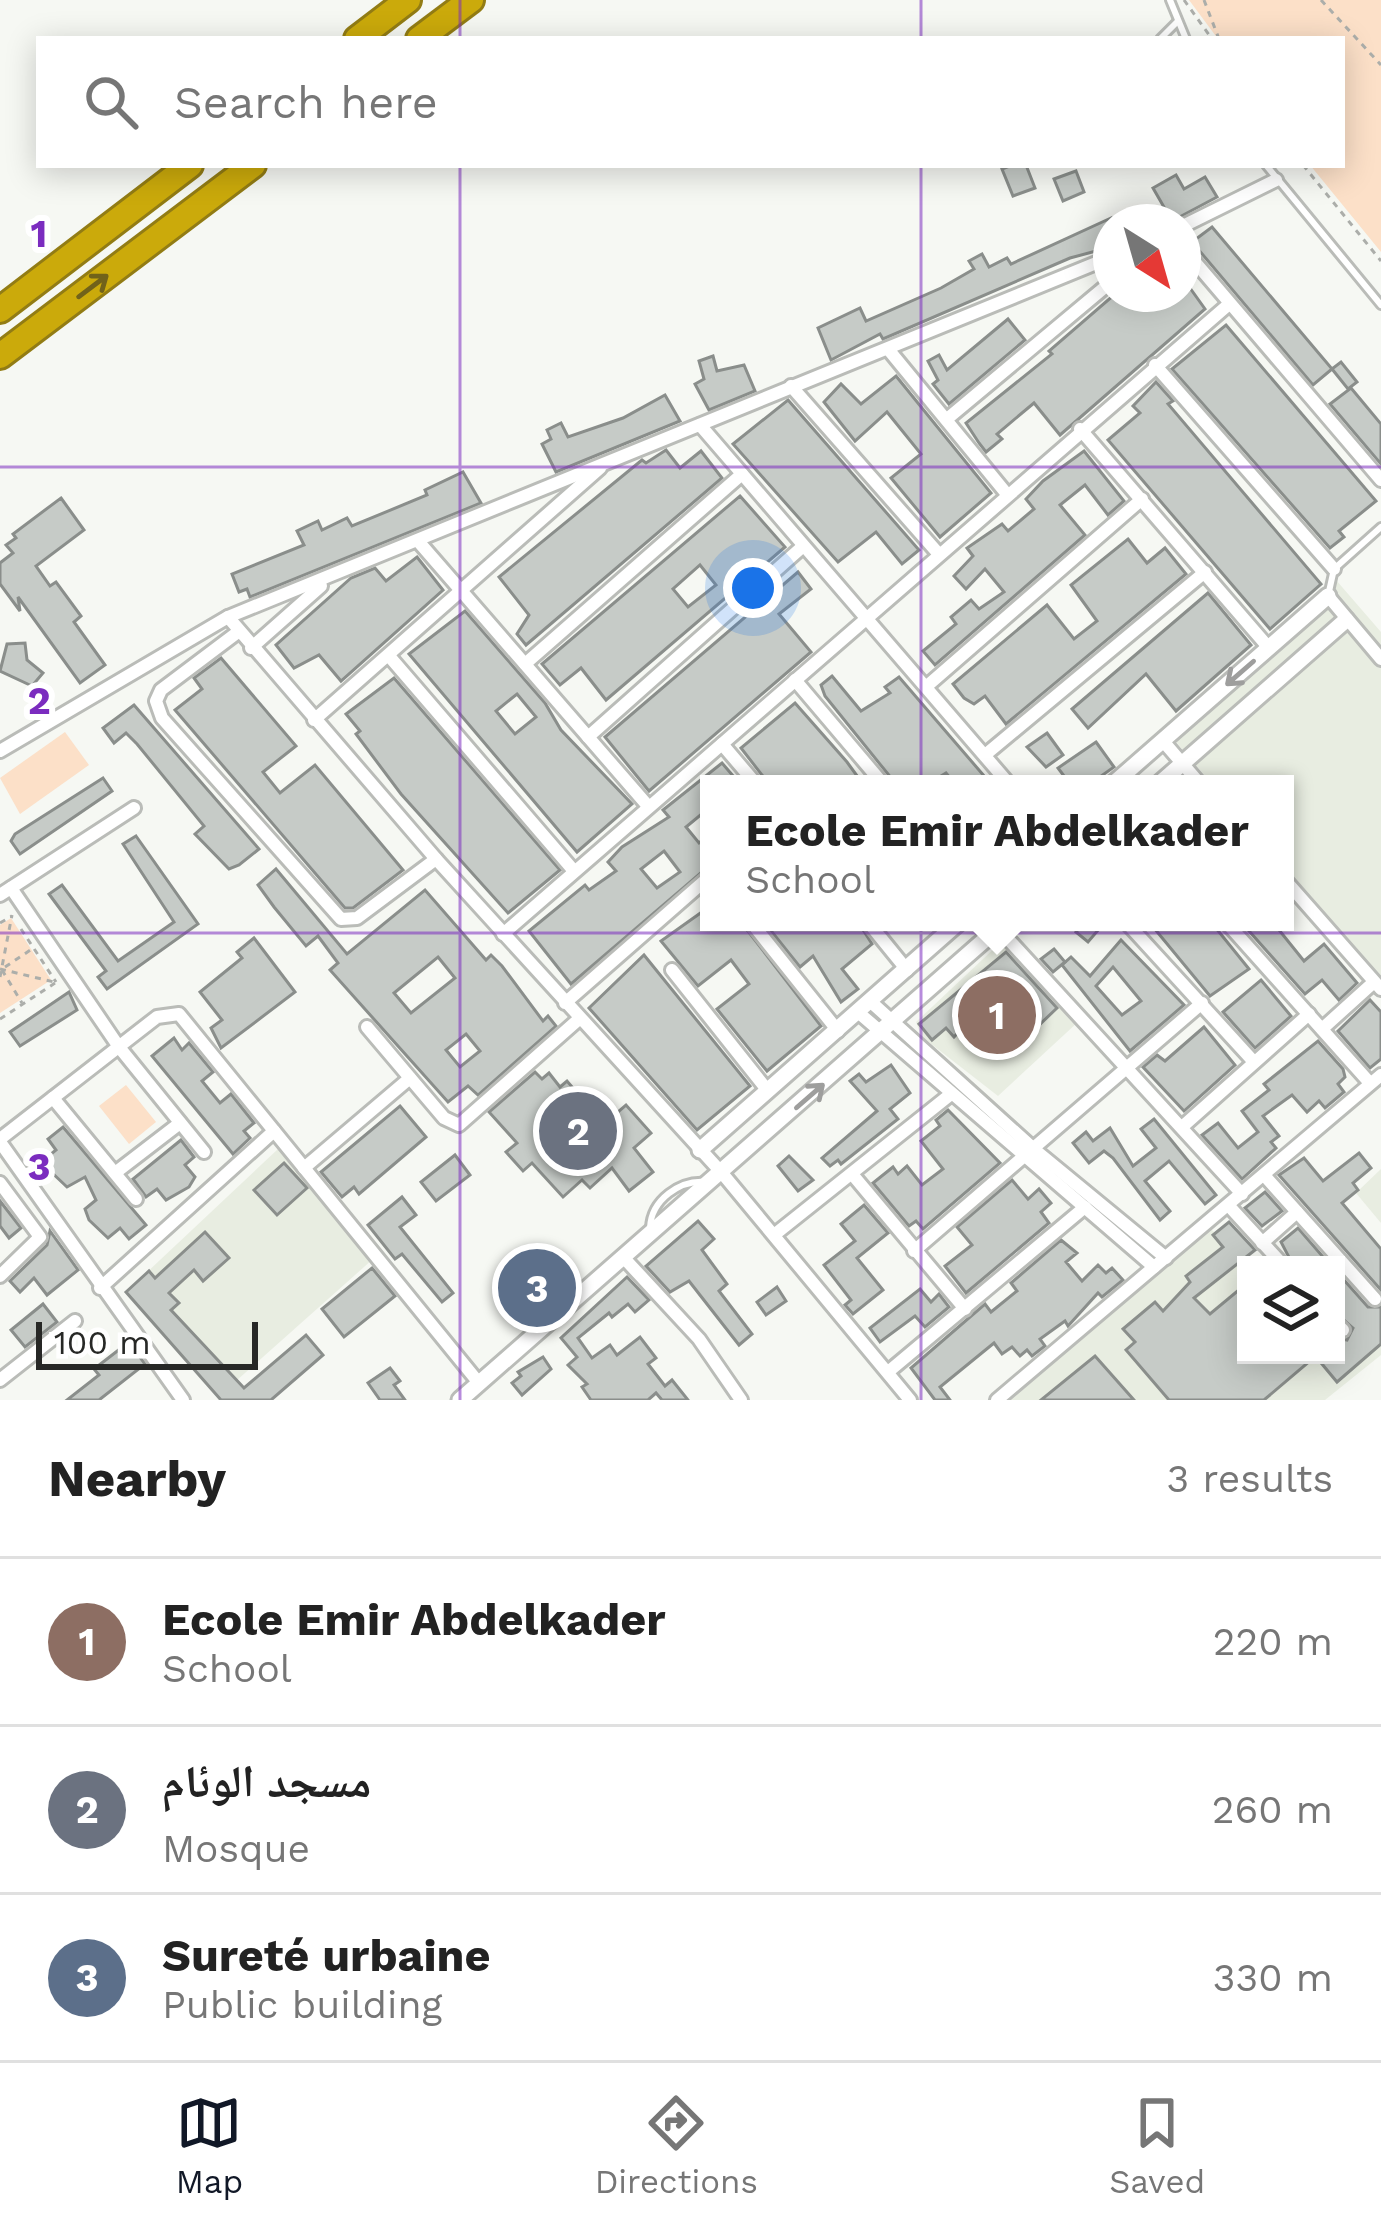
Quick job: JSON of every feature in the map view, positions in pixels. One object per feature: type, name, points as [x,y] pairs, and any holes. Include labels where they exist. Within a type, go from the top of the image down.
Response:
[{"type":"highway","points":[[361,36],[408,0]]},
{"type":"highway","points":[[423,36],[471,0]]},
{"type":"highway","points":[[0,310],[186,168]]},
{"type":"highway","points":[[0,356],[249,168]]},
{"type":"street","points":[[1201,217],[1276,180]]},
{"type":"street","points":[[0,751],[228,617],[1093,265]]},
{"type":"street","points":[[1201,271],[1381,479]]},
{"type":"street","points":[[947,419],[1093,297]]},
{"type":"street","points":[[503,934],[937,552],[1228,305]]},
{"type":"street","points":[[888,350],[1006,494]]},
{"type":"street","points":[[1155,365],[1334,569]]},
{"type":"street","points":[[791,386],[937,552]]},
{"type":"street","points":[[700,425],[862,619],[1002,775]]},
{"type":"street","points":[[1080,429],[1269,648]]},
{"type":"street","points":[[314,720],[610,459]]},
{"type":"street","points":[[525,664],[742,474]]},
{"type":"street","points":[[927,686],[1142,499]]},
{"type":"street","points":[[418,541],[648,806]]},
{"type":"street","points":[[588,737],[801,548]]},
{"type":"street","points":[[985,755],[1205,572]]},
{"type":"street","points":[[251,648],[331,578]]},
{"type":"street","points":[[1123,775],[1328,596],[1381,659]]},
{"type":"street","points":[[228,617],[436,859],[700,1150],[716,1178],[774,1235],[910,1400]]},
{"type":"street","points":[[1169,775],[1346,620]]},
{"type":"street","points":[[238,632],[161,690],[156,701],[161,718],[340,919],[357,919],[436,859]]},
{"type":"street","points":[[388,656],[574,872]]},
{"type":"street","points":[[795,680],[875,775]]},
{"type":"street","points":[[1163,741],[1193,775]]},
{"type":"street","points":[[722,744],[748,775]]},
{"type":"street","points":[[134,808],[6,891],[119,1047],[204,1152]]},
{"type":"street","points":[[566,1003],[700,885]]},
{"type":"street","points":[[1294,890],[1378,986],[1322,1029]]},
{"type":"street","points":[[758,931],[838,1030]]},
{"type":"street","points":[[875,931],[907,970]]},
{"type":"street","points":[[700,1150],[949,931]]},
{"type":"street","points":[[460,1400],[994,931]]},
{"type":"street","points":[[1006,931],[1242,1194]]},
{"type":"street","points":[[1134,931],[1254,1062]]},
{"type":"street","points":[[997,1400],[1375,1079],[1322,1029],[1234,931]]},
{"type":"street","points":[[672,970],[768,1091]]},
{"type":"street","points":[[914,1251],[1130,1071],[1202,1003]]},
{"type":"street","points":[[865,1008],[951,1094],[1095,1199],[1166,1258]]},
{"type":"street","points":[[183,1400],[0,1140],[162,1014],[178,1014],[479,1383]]},
{"type":"street","points":[[1182,1127],[1309,1014]]},
{"type":"street","points":[[367,1028],[448,1122],[464,1123],[579,1019]]},
{"type":"street","points":[[887,1029],[1031,1155],[1082,1210],[1154,1268]]},
{"type":"street","points":[[304,1168],[410,1078]]},
{"type":"street","points":[[774,1235],[951,1094]]},
{"type":"street","points":[[53,1097],[136,1199]]},
{"type":"street","points":[[115,1173],[180,1123]]},
{"type":"street","points":[[100,1288],[274,1131]]},
{"type":"street","points":[[852,1174],[964,1309]]},
{"type":"street","points":[[1264,1175],[1375,1299]]},
{"type":"street","points":[[0,1183],[40,1237]]},
{"type":"street","points":[[888,1372],[1095,1199]]},
{"type":"street","points":[[1229,1206],[1274,1256]]},
{"type":"street","points":[[1262,1243],[1297,1212]]},
{"type":"street","points":[[0,1276],[55,1222]]},
{"type":"street","points":[[624,1258],[700,1340],[741,1400]]},
{"type":"street","points":[[0,1380],[75,1321]]},
{"type":"lane","points":[[1170,0],[1185,36]]},
{"type":"lane","points":[[1163,36],[1178,21]]},
{"type":"lane","points":[[1268,168],[1381,305]]},
{"type":"lane","points":[[1328,596],[1334,569],[1381,527]]},
{"type":"path","points":[[1184,0],[1210,36]]},
{"type":"path","points":[[1204,0],[1218,36]]},
{"type":"path","points":[[1321,0],[1381,65]]},
{"type":"path","points":[[1305,168],[1381,261]]},
{"type":"path","points":[[0,923],[12,915]]},
{"type":"path","points":[[12,915],[56,982]]},
{"type":"path","points":[[12,915],[0,970],[23,1004]]},
{"type":"path","points":[[0,970],[33,948]]},
{"type":"path","points":[[0,970],[56,982]]},
{"type":"path","points":[[0,1019],[56,982]]},
{"type":"shaded area","points":[[1189,0],[1381,0],[1381,252],[1312,168],[1345,168],[1345,36],[1216,36]]},
{"type":"shaded area","points":[[1336,580],[1381,632],[1381,981],[1294,880],[1294,775],[1204,775],[1165,729]]},
{"type":"shaded area","points":[[65,732],[89,765],[20,814],[0,778]]},
{"type":"shaded area","points":[[11,918],[51,980],[0,1013],[0,925]]},
{"type":"shaded area","points":[[1000,943],[1078,1022],[998,1096],[921,1036],[916,1022]]},
{"type":"shaded area","points":[[126,1085],[156,1122],[129,1144],[99,1106]]},
{"type":"shaded area","points":[[278,1149],[373,1259],[218,1397],[126,1292]]},
{"type":"shaded area","points":[[1381,1169],[1381,1223],[1356,1193]]},
{"type":"shaded area","points":[[1210,1228],[1238,1256],[1237,1364],[1345,1364],[1345,1319],[1381,1288],[1381,1355],[1325,1400],[1008,1400]]},
{"type":"building","points":[[1027,168],[1035,188],[1013,196],[1002,169]]},
{"type":"building","points":[[1076,171],[1084,192],[1063,201],[1054,179]]},
{"type":"building","points":[[1176,175],[1184,189],[1205,177],[1217,197],[1201,206],[1162,204],[1153,188]]},
{"type":"building","points":[[1093,226],[1093,252],[883,339],[880,334],[831,360],[818,328],[860,308],[866,321],[941,288],[974,269],[969,261],[982,254],[989,267],[1007,258],[1011,264]]},
{"type":"building","points":[[1212,227],[1332,369],[1313,385],[1201,253],[1201,235]]},
{"type":"building","points":[[1201,303],[1205,309],[1060,435],[1034,403],[997,434],[1002,439],[986,452],[966,423],[1052,354],[1049,351],[1094,312],[1201,312]]},
{"type":"building","points":[[1008,319],[1025,340],[949,404],[933,384],[938,380],[928,361],[939,355],[947,370]]},
{"type":"building","points":[[1226,325],[1376,501],[1339,531],[1344,537],[1330,548],[1172,369]]},
{"type":"building","points":[[713,356],[717,371],[744,365],[755,391],[709,410],[695,384],[704,379],[699,361]]},
{"type":"building","points":[[1341,362],[1357,382],[1348,389],[1332,369]]},
{"type":"building","points":[[896,376],[991,493],[940,537],[891,478],[921,454],[887,412],[855,441],[824,402],[841,384],[861,404]]},
{"type":"building","points":[[1156,382],[1173,401],[1168,404],[1321,584],[1270,629],[1108,440],[1140,413],[1133,406]]},
{"type":"building","points":[[1351,388],[1381,424],[1381,464],[1330,404]]},
{"type":"building","points":[[665,395],[680,421],[556,472],[542,444],[551,439],[547,430],[561,423],[568,437],[623,418]]},
{"type":"building","points":[[788,400],[919,550],[902,564],[876,532],[838,562],[733,444]]},
{"type":"building","points":[[666,450],[680,468],[701,451],[722,478],[526,645],[517,634],[529,615],[499,577],[642,460],[646,463]]},
{"type":"building","points":[[1084,451],[1124,501],[1108,515],[1085,485],[1060,505],[1085,535],[935,665],[923,651],[956,624],[951,617],[971,600],[979,609],[1004,592],[985,569],[966,589],[954,576],[973,556],[967,548],[1002,524],[1008,531],[1034,509],[1026,499],[1043,481]]},
{"type":"building","points":[[463,472],[481,503],[250,597],[247,589],[239,592],[232,574],[304,545],[297,531],[318,521],[322,530],[347,518],[352,526],[427,495],[425,490]]},
{"type":"building","points":[[740,496],[785,547],[606,700],[581,668],[560,685],[542,664]],"holes":[[[700,565],[716,585],[688,607],[673,589]]]},
{"type":"building","points":[[61,498],[84,530],[36,566],[50,586],[56,582],[81,616],[74,622],[105,665],[80,683],[18,597],[20,611],[0,584],[0,563],[13,553],[6,545],[16,538],[13,534]]},
{"type":"building","points":[[1128,539],[1147,563],[1165,548],[1186,574],[1006,724],[985,696],[974,704],[964,698],[953,684],[1047,605],[1074,639],[1097,621],[1071,585]]},
{"type":"building","points":[[417,557],[443,590],[341,681],[319,655],[294,668],[276,645],[351,578],[375,568],[386,581]]},
{"type":"building","points":[[798,572],[811,589],[779,614],[811,652],[649,791],[605,737]]},
{"type":"building","points":[[1208,593],[1251,645],[1176,711],[1146,674],[1088,728],[1072,709]]},
{"type":"building","points":[[465,611],[545,703],[561,730],[632,804],[577,852],[409,654]],"holes":[[[517,694],[536,717],[515,734],[496,711]]]},
{"type":"building","points":[[25,643],[27,660],[43,673],[32,686],[0,671],[7,644]]},
{"type":"building","points":[[221,658],[296,746],[263,772],[280,793],[315,765],[403,870],[353,908],[345,908],[175,710],[202,689],[194,678]]},
{"type":"building","points":[[832,676],[861,711],[890,693],[885,687],[899,677],[983,775],[889,775],[821,685]]},
{"type":"building","points":[[394,678],[560,870],[508,913],[401,794],[346,714]]},
{"type":"building","points":[[795,703],[856,775],[762,775],[741,748]]},
{"type":"building","points":[[134,705],[259,849],[239,865],[229,869],[195,834],[204,826],[137,744],[126,733],[114,743],[103,728]]},
{"type":"building","points":[[1047,733],[1063,755],[1046,767],[1027,747]]},
{"type":"building","points":[[1096,742],[1114,767],[1103,775],[1063,775],[1058,768]]},
{"type":"building","points":[[722,763],[732,775],[707,775]]},
{"type":"building","points":[[103,778],[112,791],[20,854],[11,841],[15,834]]},
{"type":"building","points":[[700,781],[700,815],[686,827],[700,842],[700,874],[571,984],[529,931],[585,885],[589,890],[616,871],[608,862],[622,847],[669,817],[663,810]],"holes":[[[664,851],[680,872],[657,888],[641,869]]]},
{"type":"building","points":[[136,836],[198,924],[107,989],[98,977],[106,971],[49,894],[62,885],[118,961],[174,922],[123,844]]},
{"type":"building","points":[[276,869],[347,954],[425,890],[486,960],[491,955],[502,966],[543,1021],[548,1016],[556,1026],[478,1095],[468,1086],[448,1102],[330,970],[338,963],[318,936],[306,946],[258,885]],"holes":[[[438,957],[455,978],[411,1013],[394,993]],[[466,1034],[480,1051],[460,1067],[446,1050]]]},
{"type":"building","points":[[700,913],[700,931],[748,931],[821,1026],[767,1071],[717,1009],[749,984],[731,960],[698,986],[661,941]]},
{"type":"building","points":[[771,931],[864,931],[872,944],[842,969],[858,989],[841,1002],[813,956],[800,967]]},
{"type":"building","points":[[1077,931],[1097,931],[1088,942]]},
{"type":"building","points":[[1156,931],[1218,931],[1249,969],[1210,996]]},
{"type":"building","points":[[1249,931],[1280,931],[1304,961],[1324,944],[1357,983],[1339,1000],[1322,980],[1305,994]]},
{"type":"building","points":[[254,938],[295,992],[221,1048],[211,1028],[222,1020],[200,992],[242,958],[237,952]]},
{"type":"building","points":[[1121,940],[1184,1005],[1130,1051],[1062,965],[1071,957],[1090,976]],"holes":[[[1113,967],[1141,1001],[1122,1015],[1096,986]]]},
{"type":"building","points":[[1054,949],[1065,962],[1053,972],[1041,959]]},
{"type":"building","points":[[1006,952],[1057,1008],[1013,1050],[1000,1036],[1033,1006],[1008,979],[954,1037],[946,1028],[932,1040],[919,1024]]},
{"type":"building","points":[[644,955],[750,1086],[697,1130],[589,1008]]},
{"type":"building","points":[[1261,980],[1291,1016],[1255,1048],[1223,1012]]},
{"type":"building","points":[[69,992],[77,1010],[20,1046],[10,1032]]},
{"type":"building","points":[[1370,1000],[1381,1012],[1381,1059],[1370,1068],[1338,1031]]},
{"type":"building","points":[[1204,1027],[1235,1065],[1184,1111],[1143,1067],[1157,1055],[1165,1061]]},
{"type":"building","points":[[174,1038],[182,1050],[189,1043],[213,1072],[202,1081],[220,1103],[231,1094],[254,1123],[244,1131],[250,1138],[233,1154],[152,1056]]},
{"type":"building","points":[[1318,1041],[1343,1069],[1345,1077],[1338,1084],[1344,1092],[1325,1108],[1319,1101],[1307,1112],[1292,1095],[1263,1116],[1279,1136],[1271,1142],[1276,1148],[1242,1179],[1202,1135],[1218,1123],[1238,1148],[1258,1132],[1242,1111],[1269,1090],[1264,1084]]},
{"type":"building","points":[[891,1065],[910,1093],[890,1109],[898,1119],[841,1164],[838,1160],[830,1166],[822,1158],[877,1111],[850,1081],[859,1074],[866,1082]]},
{"type":"building","points":[[535,1072],[542,1079],[549,1073],[560,1087],[567,1081],[604,1124],[626,1105],[651,1133],[634,1148],[653,1172],[629,1191],[612,1168],[590,1188],[582,1180],[563,1197],[532,1163],[523,1171],[506,1152],[517,1143],[489,1112]]},
{"type":"building","points":[[400,1106],[426,1137],[359,1194],[354,1187],[342,1197],[321,1172]]},
{"type":"building","points":[[948,1110],[1000,1163],[923,1229],[916,1221],[909,1226],[873,1183],[893,1167],[898,1174],[907,1166],[922,1185],[943,1169],[921,1141],[940,1126],[936,1120]]},
{"type":"building","points":[[1154,1119],[1216,1195],[1205,1204],[1169,1161],[1145,1181],[1170,1211],[1160,1220],[1113,1158],[1104,1151],[1089,1163],[1073,1143],[1086,1132],[1093,1141],[1110,1128],[1133,1166],[1156,1148],[1141,1129]]},
{"type":"building","points":[[63,1127],[146,1225],[129,1239],[120,1228],[108,1238],[89,1220],[85,1209],[96,1200],[85,1177],[67,1187],[48,1169],[45,1159],[56,1150],[48,1139]]},
{"type":"building","points":[[181,1140],[194,1157],[185,1165],[195,1177],[189,1187],[166,1200],[157,1189],[146,1197],[133,1179]]},
{"type":"building","points":[[1359,1153],[1371,1168],[1353,1183],[1358,1190],[1342,1203],[1381,1249],[1381,1290],[1279,1175],[1304,1158],[1323,1181]]},
{"type":"building","points":[[455,1155],[470,1175],[436,1201],[421,1182]]},
{"type":"building","points":[[789,1156],[813,1180],[798,1191],[778,1166]]},
{"type":"building","points":[[284,1163],[307,1188],[277,1215],[254,1190]]},
{"type":"building","points":[[1012,1180],[1028,1199],[1039,1189],[1051,1203],[1041,1212],[1049,1223],[966,1293],[945,1266],[972,1245],[957,1227]]},
{"type":"building","points":[[1265,1192],[1282,1211],[1262,1226],[1245,1208]]},
{"type":"building","points":[[402,1197],[416,1215],[400,1227],[453,1293],[442,1302],[402,1254],[395,1259],[368,1225]]},
{"type":"building","points":[[0,1201],[21,1228],[9,1238],[0,1226]]},
{"type":"building","points":[[864,1205],[888,1233],[857,1258],[883,1290],[853,1314],[845,1305],[851,1300],[824,1265],[855,1241],[841,1224]]},
{"type":"building","points":[[698,1221],[714,1239],[702,1250],[727,1284],[719,1291],[752,1334],[739,1345],[689,1281],[670,1292],[646,1266]]},
{"type":"building","points":[[1229,1222],[1255,1250],[1237,1256],[1237,1264],[1194,1298],[1210,1314],[1237,1292],[1237,1364],[1306,1364],[1264,1400],[1169,1400],[1126,1350],[1135,1342],[1123,1329],[1155,1302],[1163,1311],[1190,1282],[1186,1276],[1223,1247],[1213,1235]]},
{"type":"building","points":[[1298,1228],[1322,1256],[1288,1256],[1281,1242]]},
{"type":"building","points":[[50,1231],[78,1270],[47,1295],[34,1278],[20,1292],[10,1281],[47,1245]]},
{"type":"building","points":[[205,1232],[229,1258],[203,1281],[194,1270],[169,1293],[179,1303],[171,1310],[244,1388],[306,1335],[323,1355],[271,1400],[221,1400],[126,1292],[149,1271],[155,1278]]},
{"type":"building","points":[[1061,1240],[1077,1253],[1066,1262],[1082,1281],[1098,1265],[1106,1273],[1112,1268],[1123,1280],[1102,1297],[1098,1293],[1068,1326],[1065,1321],[1040,1339],[1045,1346],[1032,1356],[1027,1350],[1020,1356],[1012,1347],[1002,1354],[994,1343],[940,1387],[950,1400],[935,1400],[911,1368],[985,1304],[991,1312],[1017,1291],[1011,1283]]},
{"type":"building","points":[[536,1249],[555,1275],[530,1293],[511,1267]]},
{"type":"building","points":[[372,1268],[395,1296],[344,1337],[322,1309]]},
{"type":"building","points":[[627,1277],[649,1300],[635,1312],[628,1304],[612,1317],[609,1313],[578,1338],[592,1358],[610,1345],[617,1355],[640,1337],[656,1358],[648,1364],[665,1386],[672,1380],[688,1400],[662,1400],[656,1393],[648,1400],[591,1400],[582,1387],[587,1384],[568,1365],[577,1357],[561,1338]]},
{"type":"building","points":[[1345,1281],[1368,1307],[1381,1307],[1381,1344],[1337,1382],[1322,1364],[1345,1364],[1345,1340],[1353,1328],[1345,1321]]},
{"type":"building","points":[[777,1287],[786,1301],[766,1315],[757,1302]]},
{"type":"building","points":[[920,1289],[931,1302],[939,1294],[949,1307],[925,1327],[915,1316],[880,1342],[870,1328]]},
{"type":"building","points":[[43,1304],[57,1322],[25,1347],[11,1330]]},
{"type":"building","points":[[129,1342],[145,1364],[99,1400],[67,1400],[99,1375],[94,1369]]},
{"type":"building","points":[[1095,1356],[1134,1400],[1041,1400]]},
{"type":"building","points":[[543,1357],[551,1369],[522,1395],[512,1383],[521,1376],[518,1372]]},
{"type":"building","points":[[390,1368],[405,1400],[380,1400],[368,1383]]},
{"type":"place","name":"Ecole Emir Abdelkader","points":[[997,1015]]},
{"type":"place","name":"مسجد الوئام","points":[[578,1131]]},
{"type":"place","name":"Sureté urbaine","points":[[537,1288]]}]
